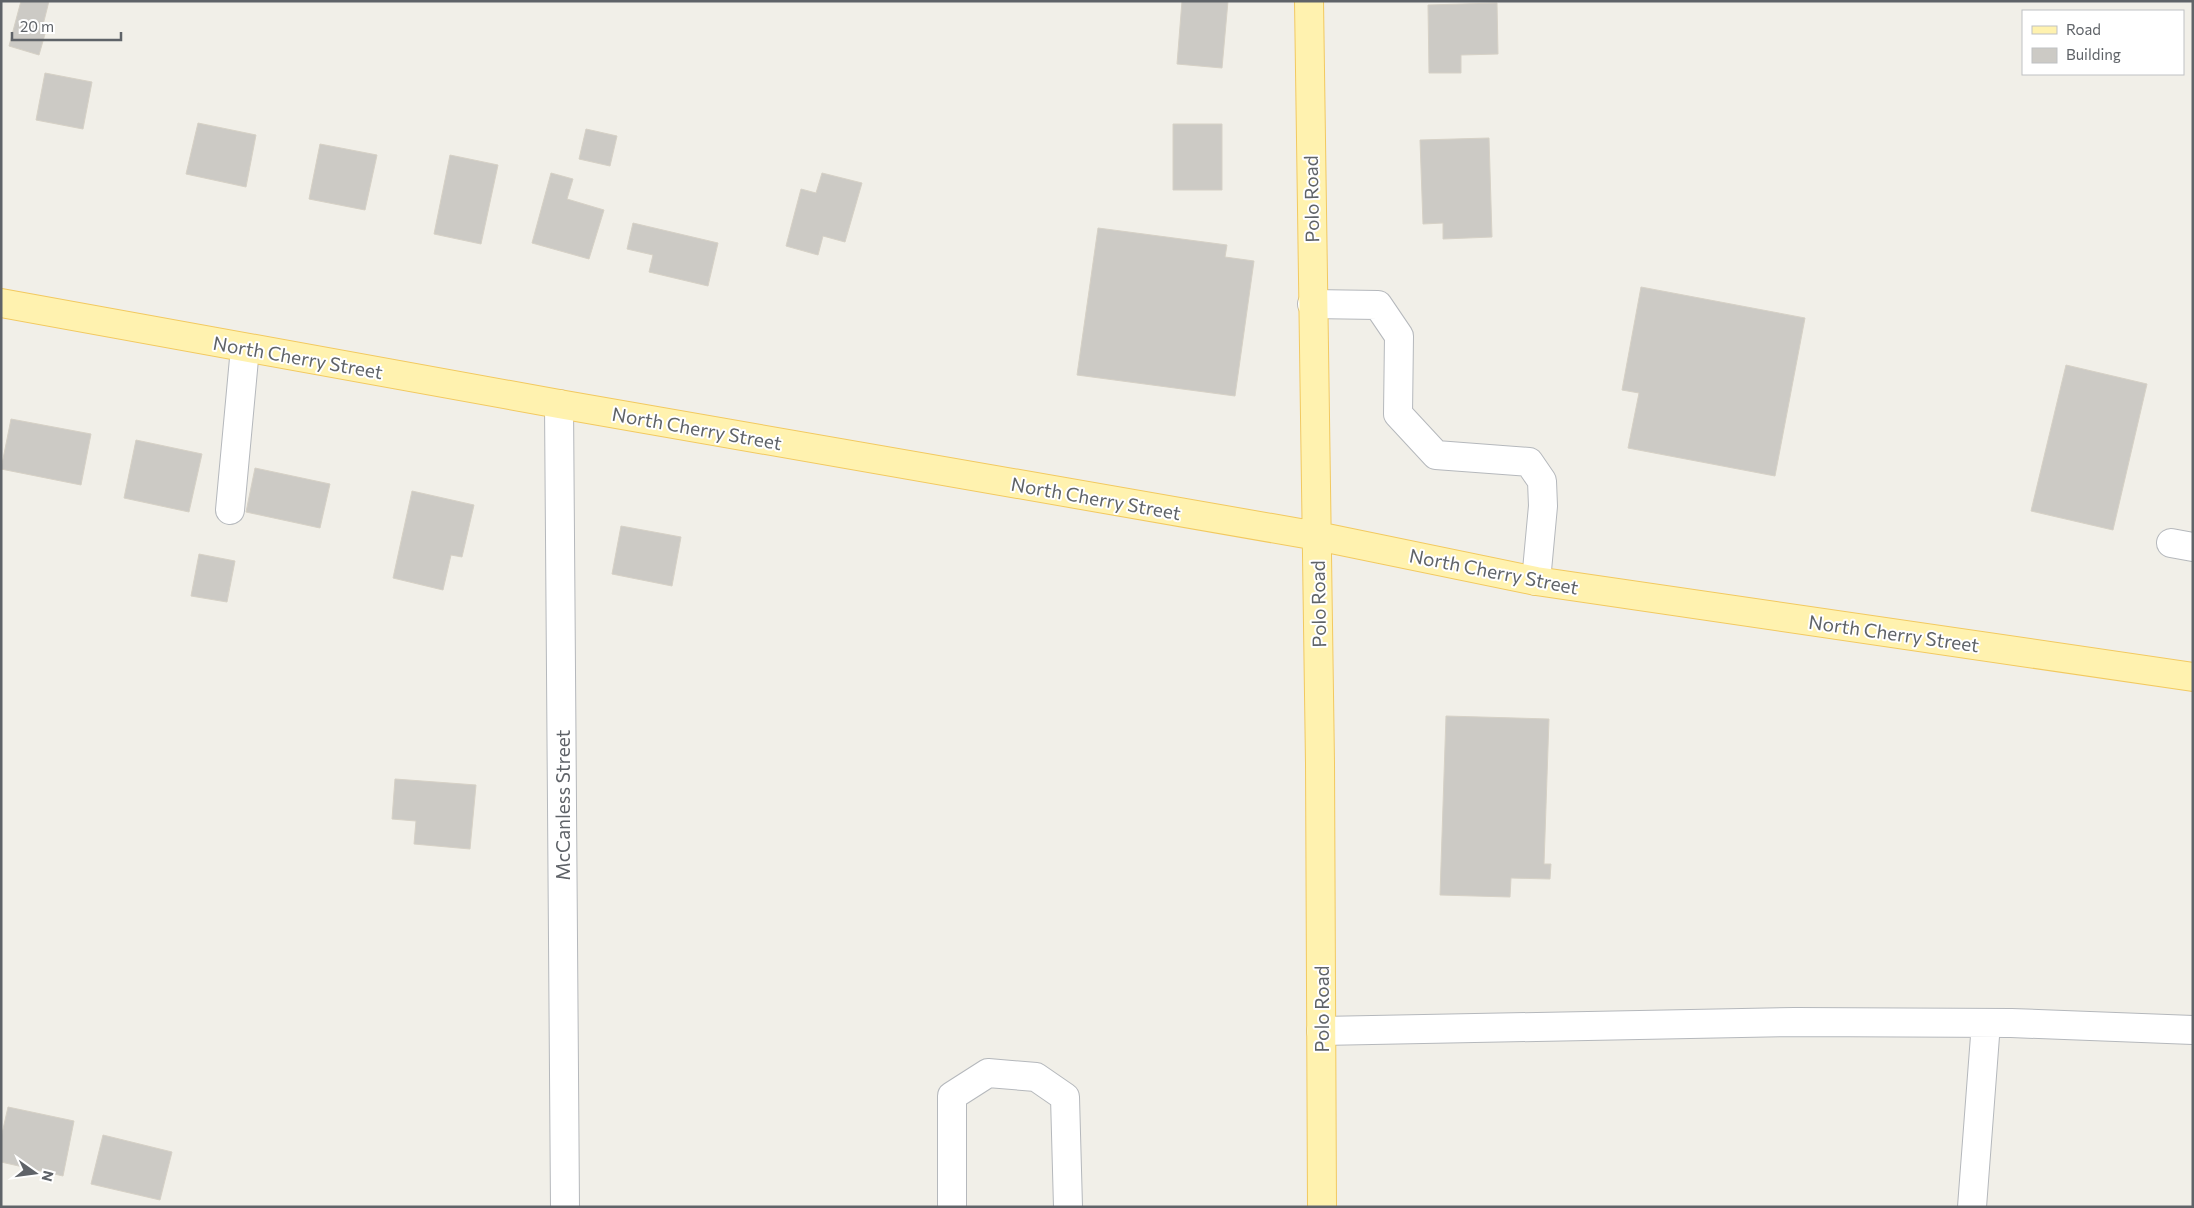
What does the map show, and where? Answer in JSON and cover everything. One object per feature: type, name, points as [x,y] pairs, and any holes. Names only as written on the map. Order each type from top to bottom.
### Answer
[{"type":"main road","name":"Polo Road","points":[[1309,1],[1312,304],[1317,536],[1322,1207]]},
{"type":"main road","name":"North Cherry Street","points":[[1,303],[560,404],[1317,536],[1536,581],[2193,677]]},
{"type":"street","points":[[1312,304],[1378,305],[1399,336],[1398,414],[1436,455],[1530,462],[1542,481],[1536,581]]},
{"type":"street","points":[[230,510],[245,348]]},
{"type":"street","name":"McCanless Street","points":[[560,404],[565,1207]]},
{"type":"street","points":[[1321,1031],[1795,1022],[1986,1023],[2193,1030]]},
{"type":"street","points":[[1972,1207],[1986,1023]]},
{"type":"street","points":[[952,1207],[952,1096],[988,1073],[1036,1077],[1065,1097],[1068,1207]]},
{"type":"building","points":[[21,1],[49,1],[41,33],[45,34],[39,55],[9,46]]},
{"type":"building","points":[[1182,1],[1228,1],[1222,68],[1177,64]]},
{"type":"building","points":[[1497,3],[1498,54],[1461,55],[1461,73],[1429,73],[1428,5]]},
{"type":"building","points":[[45,73],[92,82],[83,129],[36,120]]},
{"type":"building","points":[[198,123],[256,135],[246,187],[186,174]]},
{"type":"building","points":[[1173,124],[1222,124],[1222,190],[1173,190]]},
{"type":"building","points":[[586,129],[617,136],[610,166],[579,159]]},
{"type":"building","points":[[1489,138],[1492,237],[1443,239],[1443,223],[1423,224],[1420,140]]},
{"type":"building","points":[[320,144],[377,155],[365,210],[309,199]]},
{"type":"building","points":[[450,155],[498,165],[481,244],[434,234]]},
{"type":"building","points":[[551,173],[573,179],[567,199],[604,210],[589,259],[532,243]]},
{"type":"building","points":[[822,173],[862,183],[845,242],[823,236],[818,255],[786,246],[801,189],[816,193]]},
{"type":"building","points":[[633,223],[718,243],[708,286],[649,272],[653,255],[627,249]]},
{"type":"building","points":[[1098,228],[1227,245],[1225,257],[1254,261],[1235,396],[1077,375]]},
{"type":"building","points":[[1641,287],[1805,318],[1775,476],[1628,448],[1639,393],[1622,390]]},
{"type":"building","points":[[2066,365],[2147,384],[2113,530],[2031,511]]},
{"type":"building","points":[[11,419],[91,434],[81,485],[1,469]]},
{"type":"building","points":[[136,440],[202,454],[189,512],[124,498]]},
{"type":"building","points":[[255,468],[330,484],[320,528],[246,512]]},
{"type":"building","points":[[412,491],[474,505],[462,557],[451,555],[443,590],[393,578]]},
{"type":"building","points":[[621,526],[681,537],[672,586],[612,574]]},
{"type":"building","points":[[199,554],[235,561],[227,602],[191,596]]},
{"type":"building","points":[[1446,716],[1549,719],[1544,864],[1551,864],[1550,879],[1511,878],[1510,897],[1440,895]]},
{"type":"building","points":[[395,779],[476,785],[470,849],[414,844],[416,821],[392,819]]},
{"type":"building","points":[[8,1107],[74,1121],[63,1176],[1,1162],[1,1138]]},
{"type":"building","points":[[103,1135],[172,1152],[160,1200],[91,1184]]}]
